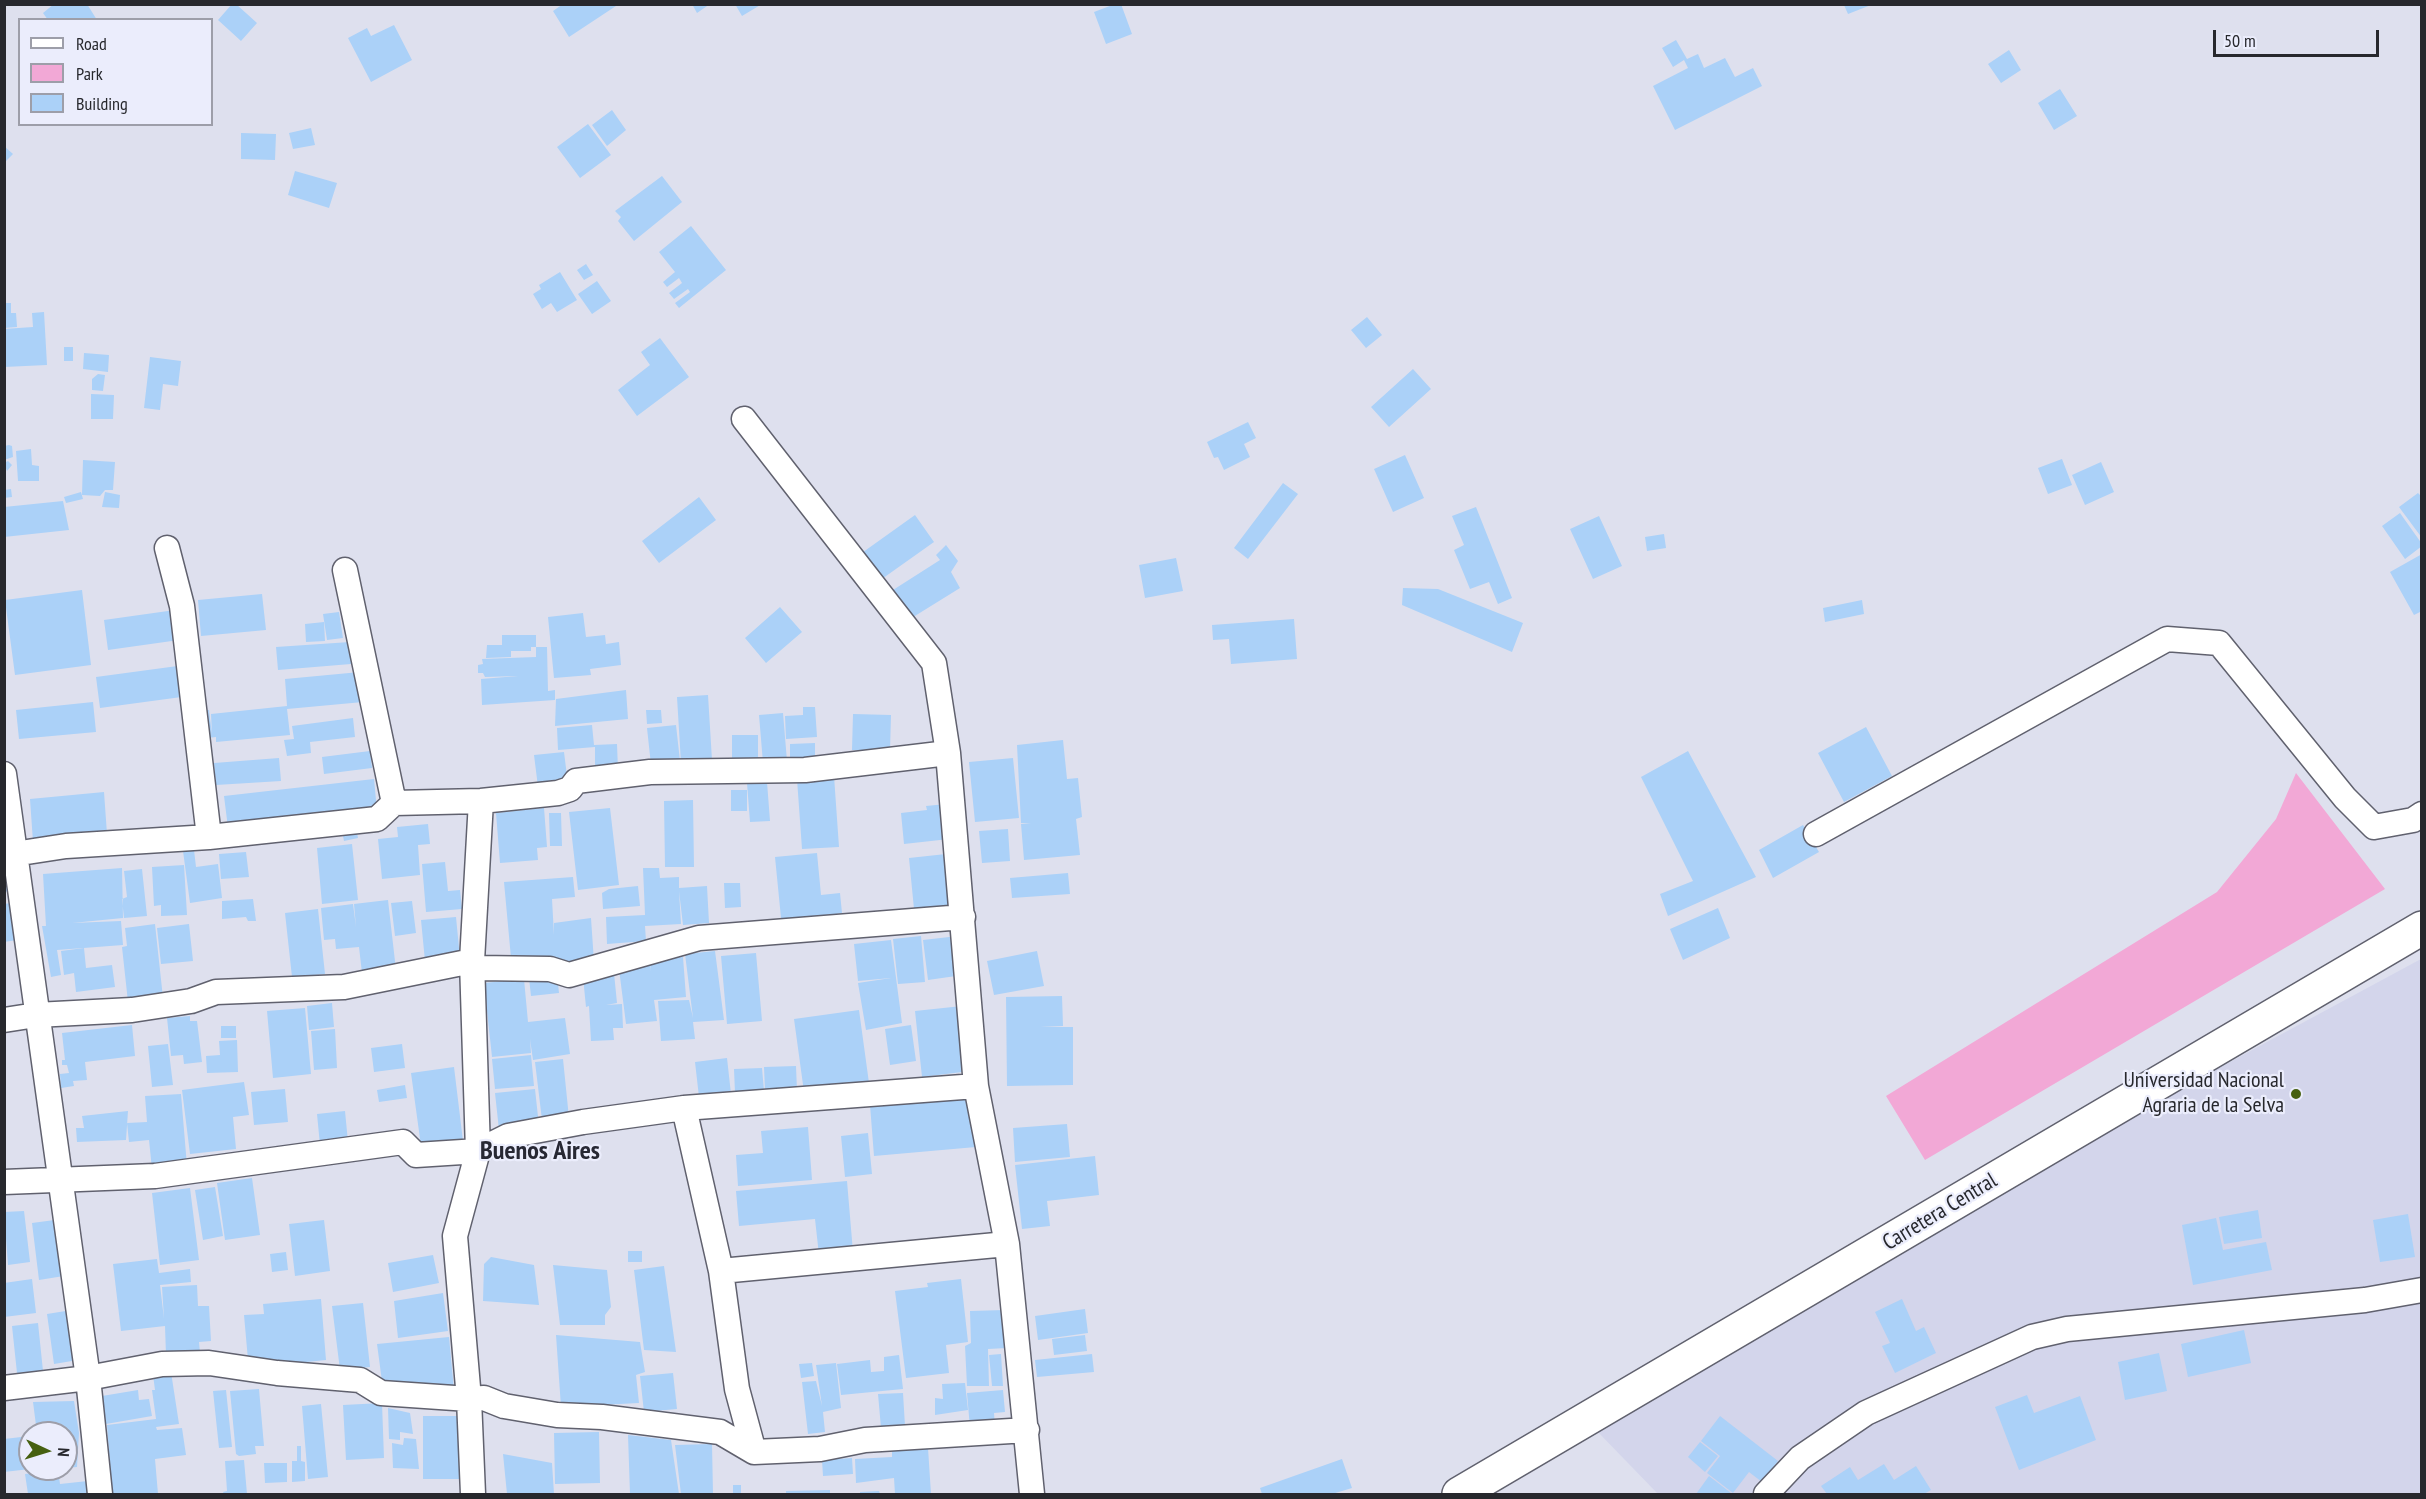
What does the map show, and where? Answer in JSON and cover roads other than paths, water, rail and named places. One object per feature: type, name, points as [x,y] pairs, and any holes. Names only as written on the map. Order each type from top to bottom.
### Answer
[{"type":"highway","name":"Carretera Central","points":[[1459,1494],[2421,928]]},
{"type":"street","points":[[744,418],[934,663],[948,753],[976,1086],[1007,1244],[1032,1494]]},
{"type":"street","points":[[166,548],[182,606],[187,639],[209,837]]},
{"type":"street","points":[[345,570],[394,803]]},
{"type":"street","points":[[1816,834],[2167,639],[2219,643],[2345,798],[2374,827],[2413,820],[2421,814]]},
{"type":"street","points":[[14,854],[66,846],[209,837],[377,819],[394,803],[481,801],[558,793],[570,789],[576,781],[650,772],[805,770],[948,753]]},
{"type":"street","points":[[4,774],[88,1378],[100,1494]]},
{"type":"street","points":[[473,1494],[469,1400],[455,1236],[478,1151],[472,961],[481,801]]},
{"type":"street","points":[[472,961],[478,968],[550,969],[569,975],[699,938],[963,917]]},
{"type":"street","points":[[4,1020],[36,1015],[132,1010],[191,1001],[216,992],[344,987],[472,961]]},
{"type":"street","points":[[4,1182],[155,1176],[403,1142],[416,1155],[478,1151],[508,1136],[583,1122],[684,1108],[976,1086]]},
{"type":"street","points":[[684,1108],[722,1271],[737,1389],[754,1452]]},
{"type":"street","points":[[722,1271],[1007,1244]]},
{"type":"street","points":[[1766,1494],[1800,1458],[1866,1413],[2032,1337],[2067,1329],[2365,1300],[2421,1290]]},
{"type":"street","points":[[4,1388],[88,1378],[162,1364],[209,1363],[277,1373],[360,1380],[381,1393],[469,1400],[484,1398],[504,1406],[558,1415],[602,1417],[720,1432],[754,1452],[820,1449],[865,1440],[1027,1430]]},
{"type":"place","name":"Universidad Nacional Agraria de la Selva","points":[[2296,1094]]},
{"type":"district","name":"Buenos Aires","points":[[540,1152]]}]
